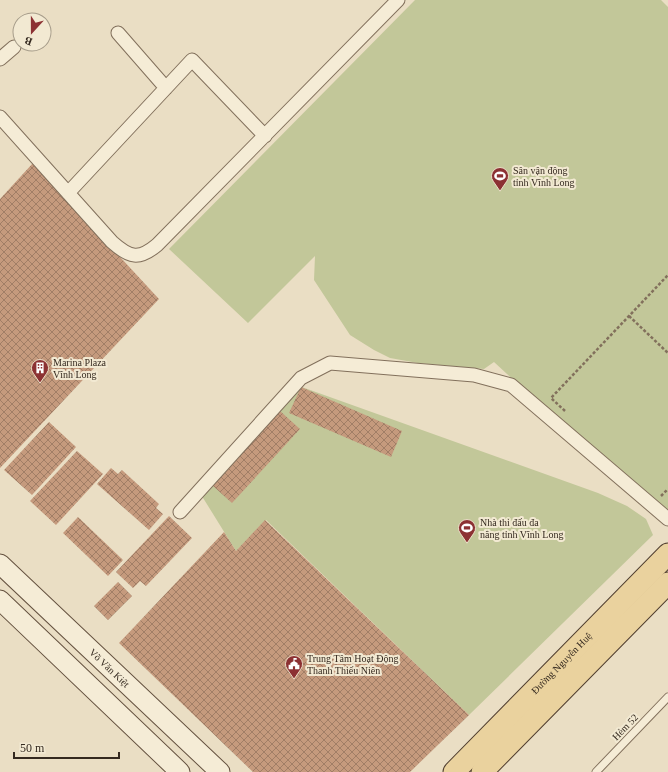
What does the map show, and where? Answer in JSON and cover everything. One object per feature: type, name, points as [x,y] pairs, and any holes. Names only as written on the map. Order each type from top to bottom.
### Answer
[{"type":"main road","name":"Đường Nguyễn Huệ","points":[[454,772],[668,554]]},
{"type":"main road","name":"Võ Văn Kiệt","points":[[0,564],[220,772]]},
{"type":"main road","name":"Đường Nguyễn Huệ","points":[[482,772],[668,583]]},
{"type":"main road","points":[[0,600],[180,772]]},
{"type":"street","points":[[0,117],[122,251],[133,256],[145,255],[157,245],[398,0]]},
{"type":"street","points":[[118,33],[166,88]]},
{"type":"street","points":[[0,59],[12,49]]},
{"type":"street","points":[[68,193],[192,60],[265,136]]},
{"type":"street","points":[[180,512],[301,378],[330,363],[474,375],[511,385],[668,519]]},
{"type":"lane","name":"Hẻm 52","points":[[596,772],[668,697]]},
{"type":"path","points":[[550,398],[668,275]]},
{"type":"path","points":[[629,316],[668,353]]},
{"type":"green space","points":[[415,0],[661,0],[668,7],[668,517],[665,520],[494,362],[484,369],[418,363],[390,358],[350,335],[314,280],[315,256],[248,323],[169,249]]},
{"type":"green space","name":"Nhà thi đấu đa năng tỉnh Vĩnh Long","points":[[299,386],[598,493],[627,506],[646,519],[653,535],[469,715],[266,520],[236,551],[200,493]]},
{"type":"building","name":"Marina Plaza Vĩnh Long","points":[[33,163],[159,299],[0,468],[0,199]]},
{"type":"building","points":[[301,387],[402,431],[391,457],[289,413]]},
{"type":"building","points":[[280,411],[300,429],[232,503],[212,485]]},
{"type":"building","points":[[49,422],[76,447],[32,495],[4,470]]},
{"type":"building","points":[[77,451],[103,474],[56,525],[30,501]]},
{"type":"building","points":[[111,468],[118,474],[122,470],[159,504],[156,508],[163,514],[149,530],[97,484]]},
{"type":"building","points":[[169,516],[192,538],[146,586],[140,581],[133,588],[116,572]]},
{"type":"building","points":[[78,517],[123,560],[108,576],[63,533]]},
{"type":"building","name":"Trung Tâm Hoạt Động Thanh Thiếu Niên","points":[[265,520],[469,715],[410,772],[253,772],[119,643],[224,532],[236,551]]},
{"type":"building","points":[[118,582],[132,596],[108,620],[94,606]]},
{"type":"place","name":"Sân vận động tỉnh Vĩnh Long","points":[[500,191]]},
{"type":"place","name":"Marina Plaza Vĩnh Long","points":[[40,383]]},
{"type":"place","name":"Nhà thi đấu đa năng tỉnh Vĩnh Long","points":[[467,543]]},
{"type":"place","name":"Trung Tâm Hoạt Động Thanh Thiếu Niên","points":[[294,679]]}]
